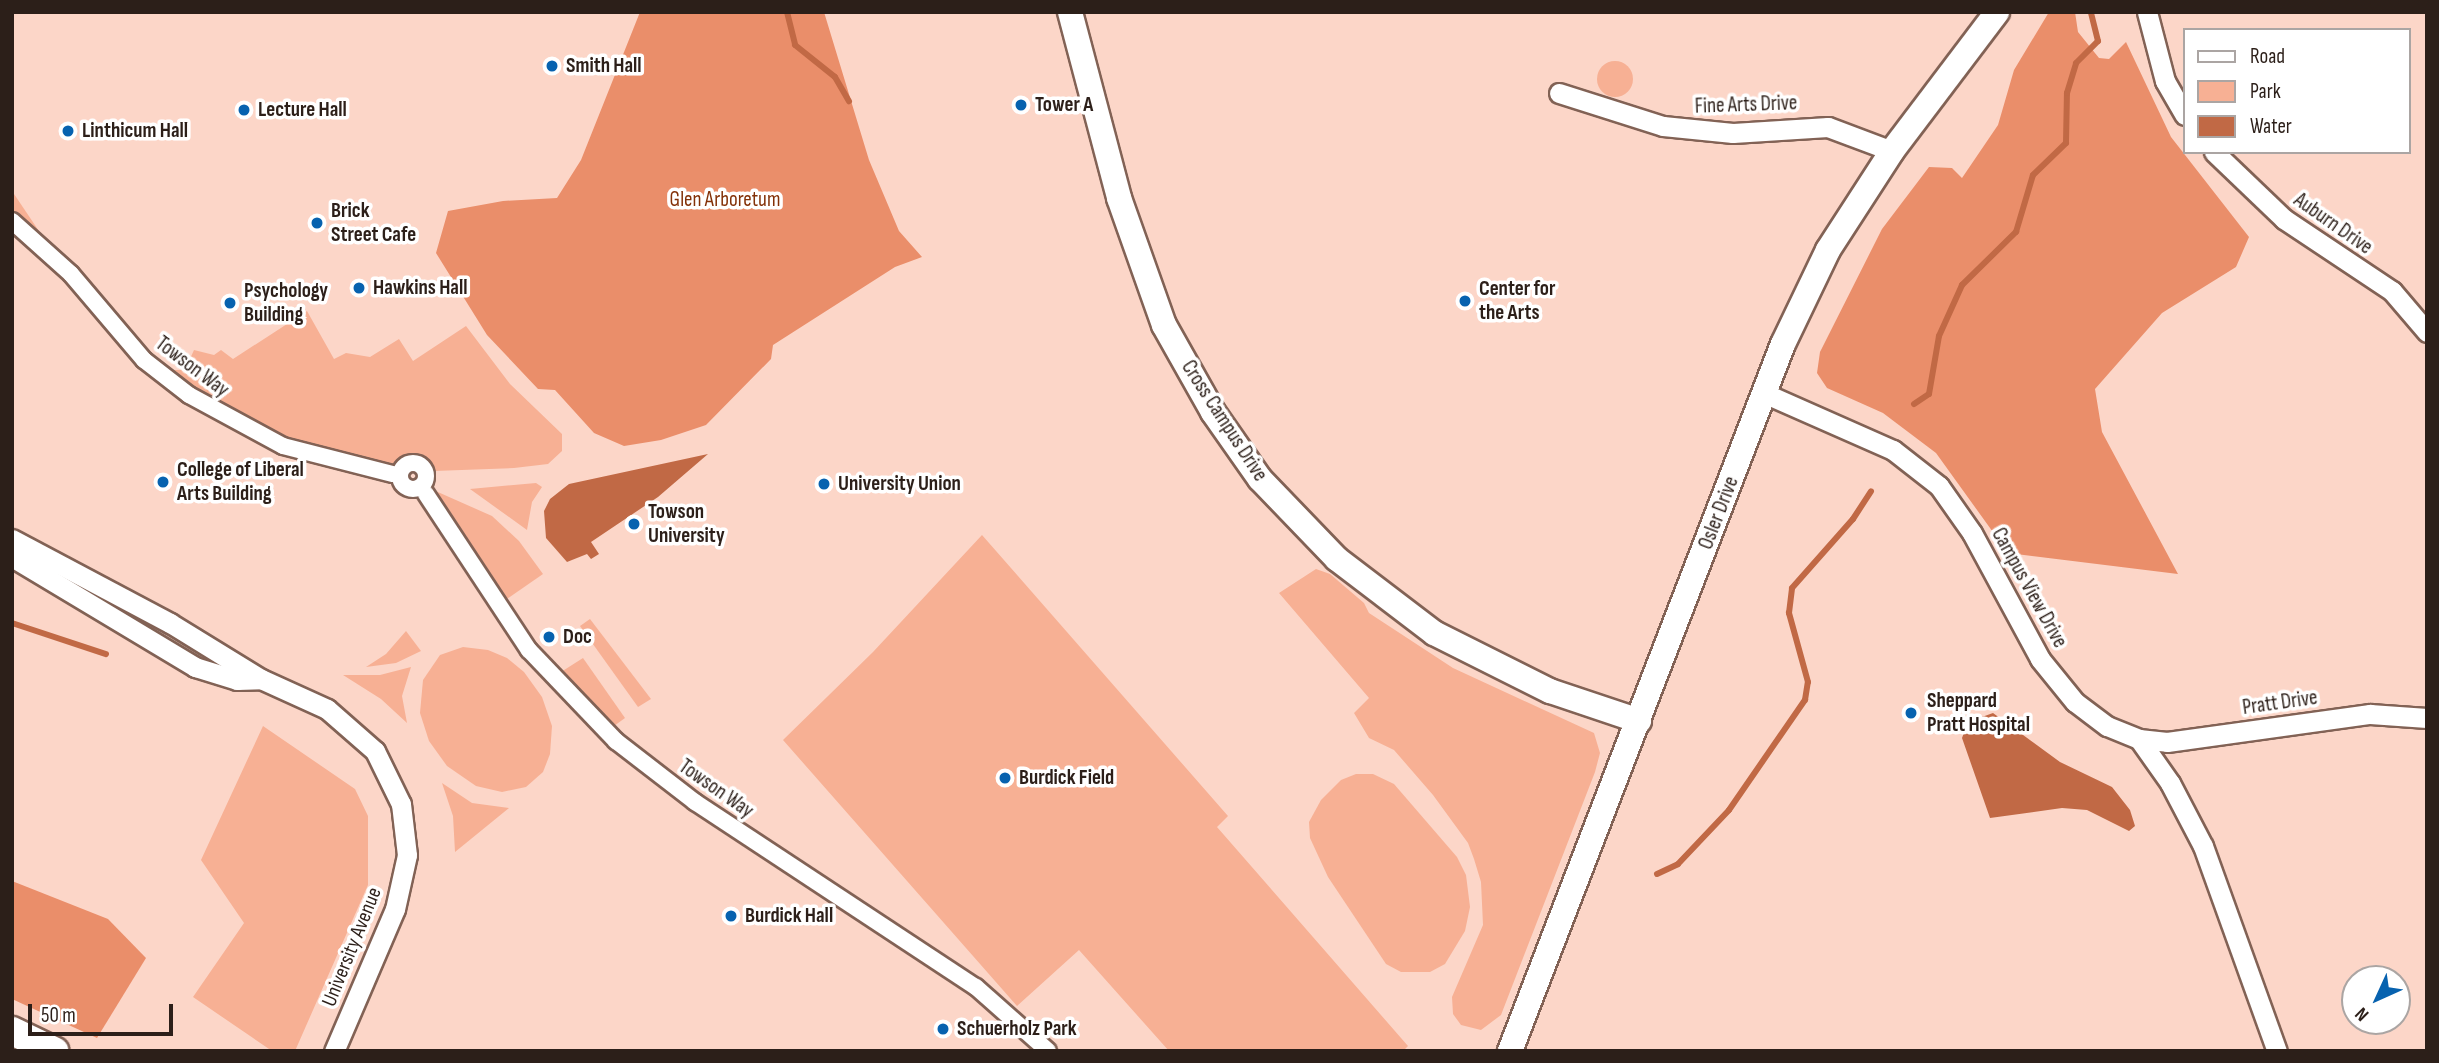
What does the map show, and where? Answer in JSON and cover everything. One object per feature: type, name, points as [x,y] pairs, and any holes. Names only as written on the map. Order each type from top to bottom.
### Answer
[{"type":"main road","points":[[14,1032],[54,1051]]},
{"type":"street","name":"Cross Campus Drive","points":[[1070,12],[1119,198],[1164,325],[1213,412],[1260,479],[1338,559],[1434,633],[1550,691],[1639,721]]},
{"type":"street","name":"Osler Drive","points":[[1510,1051],[1766,394],[1783,344],[1828,250],[1892,151],[1997,12]]},
{"type":"street","points":[[2147,12],[2165,81],[2184,114]]},
{"type":"street","name":"Fine Arts Drive","points":[[1559,93],[1675,128],[1733,133],[1828,127],[1892,151]]},
{"type":"street","name":"Auburn Drive","points":[[2216,154],[2284,219],[2392,291],[2427,332]]},
{"type":"street","name":"Towson Way","points":[[12,221],[71,274],[144,360],[196,400],[299,452],[398,470]]},
{"type":"street","name":"Campus View Drive","points":[[1766,394],[1893,450],[1939,486],[1961,513],[2013,615],[2060,685],[2091,716],[2139,739],[2170,783],[2203,846],[2277,1051]]},
{"type":"street","name":"Towson Way","points":[[426,494],[530,650],[573,700],[663,777],[976,987],[1048,1051]]},
{"type":"street","name":"University Avenue","points":[[12,539],[170,623],[261,679],[327,709],[354,729],[391,777],[406,826],[407,855],[395,909],[334,1051]]},
{"type":"street","name":"University Avenue","points":[[12,557],[195,667],[237,680],[261,679]]},
{"type":"street","name":"Pratt Drive","points":[[2139,739],[2167,742],[2370,714],[2427,718]]},
{"type":"green space","name":"Glen Arboretum","points":[[640,12],[824,12],[869,160],[899,231],[922,257],[895,267],[773,345],[771,359],[706,425],[661,440],[624,446],[594,433],[555,390],[538,389],[487,335],[436,253],[448,211],[503,201],[557,198],[581,160]]},
{"type":"green space","points":[[2049,12],[2075,12],[2078,32],[2099,58],[2109,59],[2126,42],[2171,137],[2249,237],[2236,267],[2162,313],[2095,389],[2102,432],[2178,574],[2008,553],[1936,453],[1883,413],[1827,388],[1817,373],[1820,352],[1882,229],[1929,167],[1952,168],[1962,178],[1998,125],[2014,70]]},
{"type":"green space","points":[[1615,61],[1627,67],[1633,79],[1627,91],[1615,97],[1603,91],[1597,79],[1603,67]]},
{"type":"green space","points":[[12,191],[49,246],[12,212]]},
{"type":"green space","points":[[307,311],[334,359],[346,353],[370,357],[399,339],[413,361],[466,326],[510,384],[562,434],[562,451],[548,464],[514,468],[434,471],[425,458],[412,455],[394,467],[279,436],[213,403],[167,370],[185,370],[194,350],[214,355],[221,350],[233,359]]},
{"type":"green space","points":[[536,483],[542,487],[532,502],[527,530],[470,489]]},
{"type":"green space","points":[[431,489],[492,516],[519,541],[543,574],[504,601]]},
{"type":"green space","name":"Burdick Field","points":[[982,535],[1228,816],[1217,827],[1408,1046],[1403,1051],[1169,1051],[1079,950],[1017,1006],[783,740],[873,652]]},
{"type":"green space","points":[[1316,569],[1330,574],[1364,603],[1369,613],[1453,668],[1594,733],[1600,753],[1595,772],[1501,1015],[1481,1030],[1461,1025],[1453,1014],[1452,997],[1483,925],[1481,882],[1474,859],[1468,843],[1433,795],[1394,750],[1369,738],[1354,713],[1369,698],[1279,593]]},
{"type":"green space","points":[[590,619],[651,699],[638,707],[580,626]]},
{"type":"green space","points":[[406,631],[421,651],[396,663],[366,667],[386,654]]},
{"type":"green space","points":[[463,647],[488,650],[507,658],[524,672],[542,697],[552,726],[550,754],[543,772],[526,787],[502,792],[476,786],[447,766],[429,741],[420,713],[423,680],[440,655]]},
{"type":"green space","points":[[583,658],[625,718],[614,726],[561,672]]},
{"type":"green space","points":[[411,667],[402,696],[407,723],[381,699],[343,675],[380,675]]},
{"type":"green space","points":[[263,726],[355,789],[368,816],[368,885],[295,1051],[272,1051],[193,997],[244,923],[201,860]]},
{"type":"green space","points":[[1356,774],[1373,774],[1394,784],[1457,857],[1466,875],[1470,907],[1465,931],[1445,964],[1430,972],[1401,972],[1386,964],[1328,877],[1310,838],[1309,822],[1321,800],[1341,780]]},
{"type":"green space","points":[[442,783],[472,803],[509,808],[455,852],[453,816]]},
{"type":"green space","points":[[12,881],[108,919],[146,958],[97,1038],[12,999]]},
{"type":"water","points":[[708,454],[658,497],[591,542],[599,554],[591,559],[587,554],[567,562],[546,538],[544,511],[550,499],[569,484]]},
{"type":"water","points":[[1993,713],[2060,762],[2112,787],[2130,810],[2135,826],[2129,831],[2087,810],[2062,808],[1990,818],[1962,738],[1968,722]]},
{"type":"waterway","points":[[787,12],[795,45],[835,77],[849,101]]},
{"type":"waterway","points":[[1914,404],[1929,394],[1939,336],[1962,285],[2016,232],[2033,175],[2066,143],[2067,93],[2076,63],[2098,41],[2091,12]]},
{"type":"waterway","points":[[1657,874],[1678,864],[1729,810],[1805,700],[1808,682],[1789,613],[1792,588],[1853,519],[1871,491]]},
{"type":"waterway","points":[[12,623],[106,654]]},
{"type":"place","name":"Smith Hall","points":[[552,66]]},
{"type":"place","name":"Tower A","points":[[1021,105]]},
{"type":"place","name":"Lecture Hall","points":[[244,110]]},
{"type":"place","name":"Linthicum Hall","points":[[68,131]]},
{"type":"place","name":"Brick Street Cafe","points":[[317,223]]},
{"type":"place","name":"Hawkins Hall","points":[[359,288]]},
{"type":"place","name":"Center for the Arts","points":[[1465,301]]},
{"type":"place","name":"Psychology Building","points":[[230,303]]},
{"type":"place","name":"College of Liberal Arts Building","points":[[163,482]]},
{"type":"place","name":"University Union","points":[[824,484]]},
{"type":"place","name":"Towson University","points":[[634,524]]},
{"type":"place","name":"Doc","points":[[549,637]]},
{"type":"place","name":"Sheppard Pratt Hospital","points":[[1911,713]]},
{"type":"place","name":"Burdick Field","points":[[1005,778]]},
{"type":"place","name":"Burdick Hall","points":[[731,916]]},
{"type":"place","name":"Schuerholz Park","points":[[943,1029]]}]
